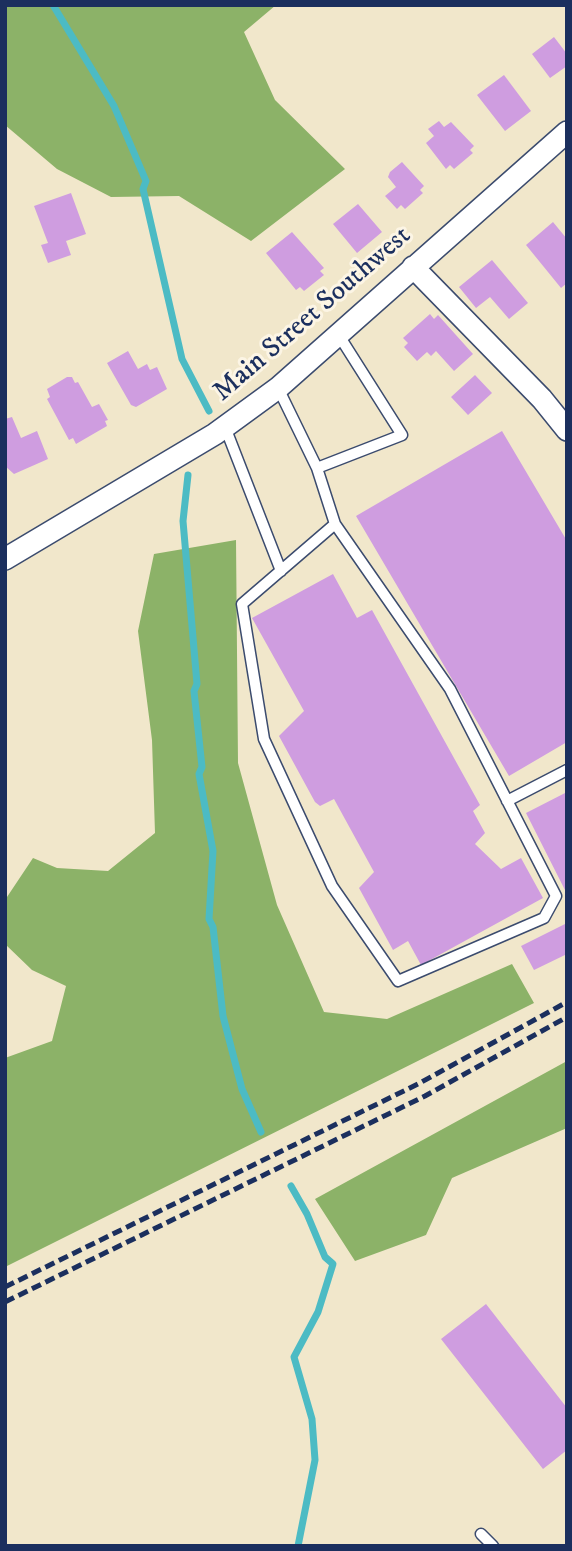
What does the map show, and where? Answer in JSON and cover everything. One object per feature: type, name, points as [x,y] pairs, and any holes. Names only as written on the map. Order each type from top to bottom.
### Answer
[{"type":"street","name":"Main Street Southwest","points":[[5,559],[225,427],[278,388],[413,267],[563,142]]},
{"type":"street","points":[[413,267],[542,399],[567,430]]},
{"type":"lane","points":[[317,468],[402,435],[338,334]]},
{"type":"lane","points":[[278,388],[317,468],[335,524],[450,689],[556,896],[544,918],[398,981],[332,886],[264,739],[242,604],[335,524]]},
{"type":"lane","points":[[225,427],[281,571]]},
{"type":"lane","points":[[507,801],[567,770]]},
{"type":"lane","points":[[481,1534],[493,1546]]},
{"type":"green space","points":[[5,5],[276,5],[244,32],[275,100],[345,169],[251,241],[179,196],[111,197],[57,169],[5,125]]},
{"type":"green space","points":[[236,540],[238,763],[277,905],[324,1012],[387,1019],[512,964],[534,1003],[5,1267],[5,1058],[52,1041],[66,986],[32,970],[5,944],[5,900],[33,858],[57,868],[108,871],[155,833],[152,740],[138,631],[154,554]]},
{"type":"green space","points":[[567,1061],[567,1128],[452,1178],[426,1235],[355,1261],[315,1199]]},
{"type":"building","points":[[554,37],[567,54],[567,66],[550,78],[532,54]]},
{"type":"building","points":[[504,75],[531,111],[505,131],[477,95]]},
{"type":"building","points":[[439,121],[444,127],[451,122],[474,146],[470,150],[473,153],[454,169],[450,165],[446,169],[426,143],[434,136],[428,129]]},
{"type":"building","points":[[402,162],[424,186],[420,190],[423,193],[405,209],[401,205],[397,209],[385,196],[396,187],[388,177],[390,172]]},
{"type":"building","points":[[71,193],[86,234],[66,241],[71,255],[48,263],[41,245],[48,243],[34,206]]},
{"type":"building","points":[[358,204],[382,232],[357,253],[333,224]]},
{"type":"building","points":[[553,222],[567,239],[567,283],[561,288],[526,245]]},
{"type":"building","points":[[292,232],[324,268],[320,271],[324,275],[304,291],[300,287],[296,290],[266,253]]},
{"type":"building","points":[[492,260],[528,303],[509,319],[490,297],[476,308],[459,287]]},
{"type":"building","points":[[430,314],[434,319],[438,315],[473,354],[454,371],[436,351],[431,356],[427,352],[417,361],[404,347],[408,343],[403,338]]},
{"type":"building","points":[[128,351],[138,369],[147,364],[150,370],[157,367],[167,389],[136,407],[131,405],[107,363]]},
{"type":"building","points":[[475,375],[492,393],[468,415],[451,397]]},
{"type":"building","points":[[67,377],[72,377],[75,383],[78,382],[92,407],[99,404],[108,420],[105,421],[107,426],[76,444],[73,438],[69,440],[47,399],[50,397],[47,389]]},
{"type":"building","points":[[12,417],[21,438],[37,431],[48,459],[14,474],[5,466],[5,419]]},
{"type":"building","points":[[502,431],[567,541],[567,742],[509,776],[356,516]]},
{"type":"building","points":[[333,574],[357,618],[372,610],[480,805],[473,811],[485,833],[475,844],[501,869],[521,858],[543,898],[421,965],[408,941],[393,950],[359,888],[374,872],[334,799],[320,806],[315,802],[279,736],[304,711],[252,618]]},
{"type":"building","points":[[567,792],[567,894],[526,813]]},
{"type":"building","points":[[567,923],[567,954],[534,970],[521,946]]},
{"type":"building","points":[[486,1304],[567,1408],[567,1450],[543,1469],[441,1339]]},
{"type":"waterway","points":[[53,5],[114,106],[146,181],[143,189],[182,359],[209,411]]},
{"type":"waterway","points":[[188,475],[183,521],[197,684],[194,691],[202,767],[199,774],[213,851],[209,919],[213,927],[223,1016],[242,1089],[261,1132]]},
{"type":"waterway","points":[[291,1186],[307,1214],[325,1257],[333,1264],[318,1312],[294,1357],[312,1419],[315,1460],[298,1546]]},
{"type":"railway","points":[[5,1287],[418,1084],[567,1002]]},
{"type":"railway","points":[[5,1302],[425,1096],[567,1017]]}]
